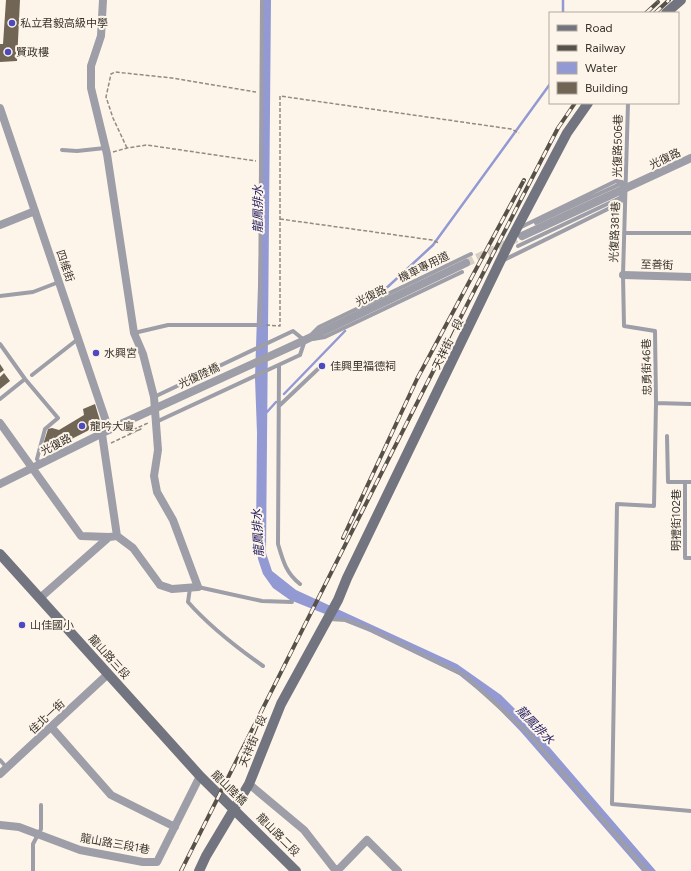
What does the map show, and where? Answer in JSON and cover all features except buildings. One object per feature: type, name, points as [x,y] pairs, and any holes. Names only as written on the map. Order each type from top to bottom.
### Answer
[{"type":"street","points":[[0,423],[36,467],[81,536],[113,537],[133,548],[160,585],[172,589],[194,587],[173,520],[157,492],[154,476],[158,450],[154,397],[143,354],[134,333],[106,151],[90,78],[91,66],[101,36],[103,0]]},
{"type":"street","points":[[667,12],[681,0]]},
{"type":"street","name":"天祥街一段","points":[[199,871],[206,856],[248,784],[281,704],[338,600],[350,571],[502,258],[520,231],[567,133],[587,104]]},
{"type":"street","name":"四維街","points":[[0,108],[3,123],[35,211],[78,339],[106,432],[104,446],[113,537]]},
{"type":"street","name":"光復路","points":[[520,231],[626,189],[691,158]]},
{"type":"street","points":[[0,225],[35,211]]},
{"type":"street","name":"光復路","points":[[286,347],[305,340],[466,263]]},
{"type":"street","name":"至善街","points":[[623,275],[691,277]]},
{"type":"street","name":"光復陸橋","points":[[121,424],[286,347]]},
{"type":"street","name":"光復路","points":[[0,484],[121,424]]},
{"type":"street","points":[[40,598],[113,537]]},
{"type":"street","name":"龍山路三段","points":[[0,554],[200,776]]},
{"type":"street","name":"佳北一街","points":[[0,774],[52,728],[108,674]]},
{"type":"street","points":[[52,728],[111,795],[175,827]]},
{"type":"street","name":"龍山陸橋","points":[[200,776],[242,817]]},
{"type":"street","name":"龍山路三段1巷","points":[[0,825],[19,827],[37,836],[80,850],[143,862],[157,862],[200,776]]},
{"type":"street","points":[[248,784],[304,830],[336,871],[367,840],[398,871]]},
{"type":"street","name":"龍山路二段","points":[[242,817],[296,871]]},
{"type":"lane","points":[[134,333],[168,325],[260,325],[262,0]]},
{"type":"lane","name":"光復路506巷","points":[[626,189],[628,104]]},
{"type":"lane","points":[[62,150],[106,151]]},
{"type":"lane","points":[[518,246],[620,198],[626,189]]},
{"type":"lane","points":[[502,258],[620,203],[623,201],[626,189]]},
{"type":"lane","name":"光復路381巷","points":[[623,275],[626,189]]},
{"type":"lane","points":[[624,233],[691,233]]},
{"type":"lane","name":"機車專用道","points":[[305,340],[319,327],[471,254]]},
{"type":"lane","name":"機車專用道","points":[[305,340],[325,337],[462,272]]},
{"type":"lane","name":"忠勇街46巷","points":[[623,275],[624,326],[655,331],[656,403],[691,404]]},
{"type":"lane","points":[[0,296],[33,292],[59,282]]},
{"type":"lane","points":[[154,397],[293,331],[305,340],[300,355],[211,397],[155,421]]},
{"type":"lane","points":[[32,375],[78,339]]},
{"type":"lane","points":[[0,344],[25,379],[58,418],[45,429],[36,467]]},
{"type":"lane","points":[[279,366],[278,544],[285,567],[292,577],[300,584]]},
{"type":"lane","points":[[279,406],[318,369]]},
{"type":"lane","points":[[0,399],[25,379]]},
{"type":"lane","points":[[656,403],[654,506],[617,504],[612,804],[691,811]]},
{"type":"lane","points":[[667,436],[668,482],[691,482]]},
{"type":"lane","name":"明禮街102巷","points":[[685,482],[685,558],[691,558]]},
{"type":"lane","points":[[263,666],[222,637],[188,602],[194,587],[262,601],[292,602]]},
{"type":"lane","points":[[327,619],[346,620],[365,627],[464,675],[529,734],[647,871]]},
{"type":"lane","points":[[0,760],[7,768]]},
{"type":"lane","points":[[33,871],[33,844],[41,829],[41,804]]},
{"type":"path","points":[[127,148],[113,118],[106,97],[111,74],[115,72],[172,78],[262,93]]},
{"type":"path","points":[[264,325],[280,326],[280,96],[514,130],[519,133]]},
{"type":"path","points":[[106,151],[147,145],[262,162]]},
{"type":"path","points":[[280,219],[432,240],[439,243]]},
{"type":"path","points":[[104,446],[155,421]]},
{"type":"water","name":"龍鳳排水","points":[[260,0],[271,0],[266,553],[272,571],[296,590],[457,664],[501,695],[526,720],[656,871],[642,871],[521,732],[490,700],[459,675],[370,632],[290,600],[273,588],[263,574],[258,559],[256,540],[257,433],[255,378],[262,162]]},
{"type":"waterway","points":[[563,0],[563,12]]},
{"type":"waterway","points":[[380,294],[433,245],[549,85]]},
{"type":"waterway","points":[[284,394],[345,331]]},
{"type":"waterway","points":[[267,412],[276,402]]},
{"type":"tunnel","points":[[466,263],[522,236]]},
{"type":"railway","points":[[656,12],[669,0]]},
{"type":"railway","points":[[647,12],[658,2]]},
{"type":"railway","points":[[181,871],[510,220],[558,128],[574,104]]},
{"type":"railway","points":[[343,538],[417,379],[524,180]]},
{"type":"place","name":"私立君毅高級中學","points":[[12,23]]},
{"type":"place","name":"賢政樓","points":[[8,52]]},
{"type":"place","name":"水興宮","points":[[96,353]]},
{"type":"place","name":"佳興里福德祠","points":[[322,366]]},
{"type":"place","name":"龍吟大廈","points":[[82,426]]},
{"type":"place","name":"山佳國小","points":[[22,625]]}]
